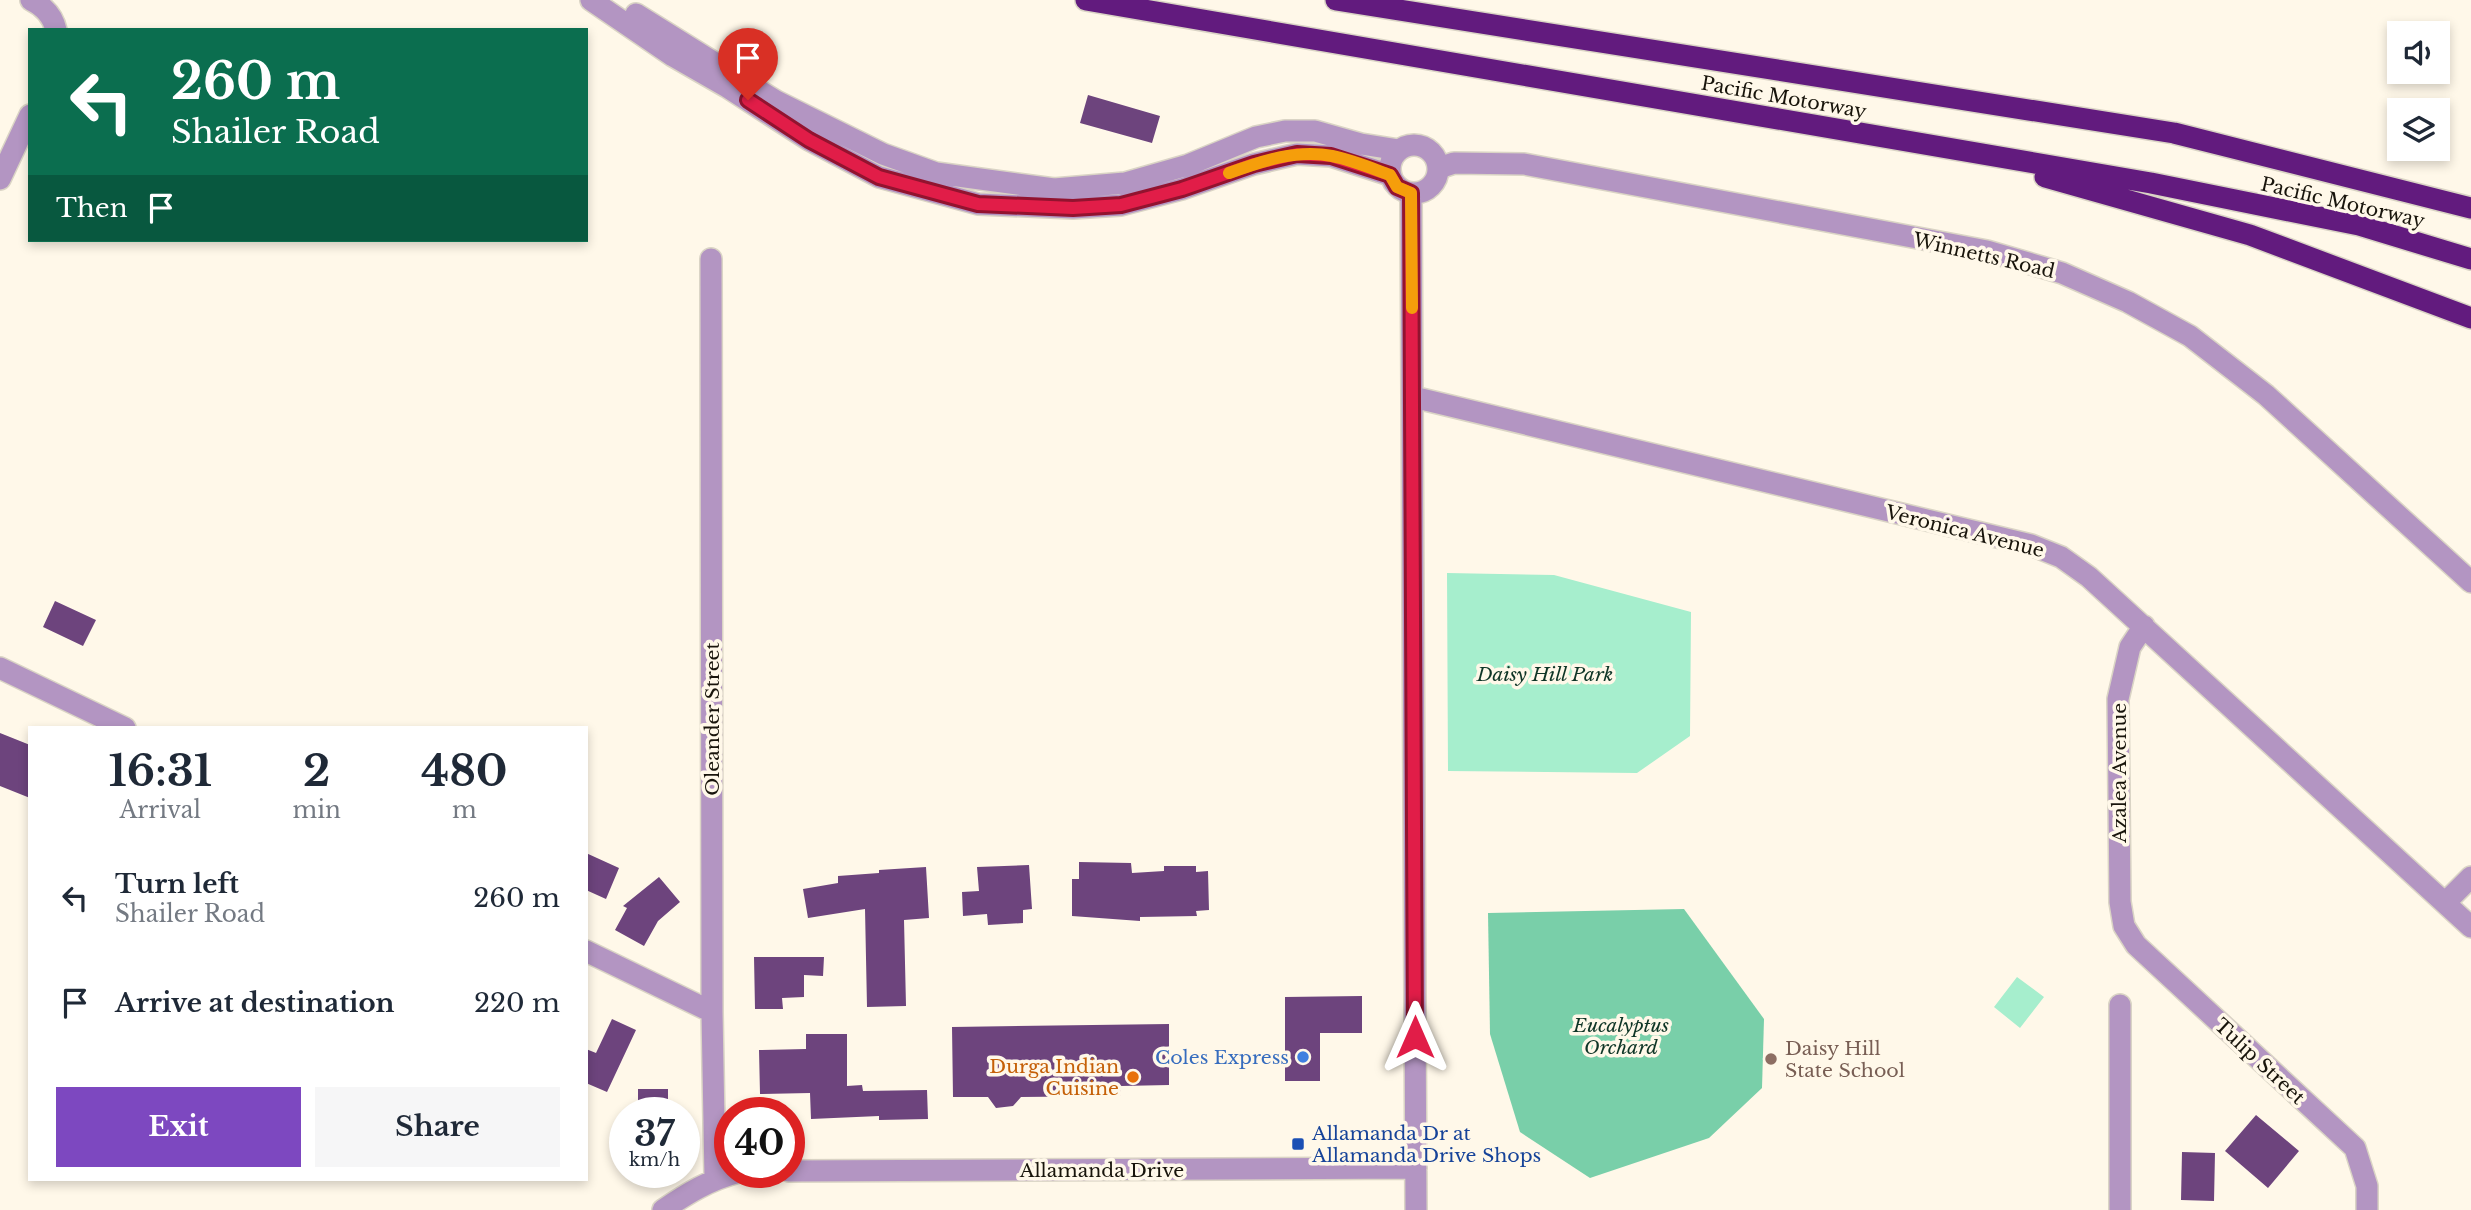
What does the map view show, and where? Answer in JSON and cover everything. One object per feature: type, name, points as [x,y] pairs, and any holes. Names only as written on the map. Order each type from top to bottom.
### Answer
[{"type":"highway","name":"Pacific Motorway","points":[[1086,0],[2151,183],[2359,225],[2471,259]]},
{"type":"highway","name":"Pacific Motorway","points":[[1336,0],[2174,133],[2471,208]]},
{"type":"highway","points":[[1939,147],[2250,235],[2471,318]]},
{"type":"street","points":[[31,0],[43,6],[56,28]]},
{"type":"street","points":[[591,0],[673,56],[809,140],[879,177],[978,204],[1073,208],[1121,205],[1182,189],[1254,164],[1297,154],[1331,156],[1390,175]]},
{"type":"street","points":[[602,0],[629,10],[737,75],[776,102],[883,154],[936,173],[1054,189],[1125,183],[1188,165],[1256,137],[1285,131],[1315,131],[1361,144],[1399,150],[1413,145],[1428,148],[1439,167],[1435,182],[1430,188],[1411,193],[1397,187],[1390,175],[1391,161],[1399,150]]},
{"type":"street","points":[[0,179],[28,119]]},
{"type":"street","name":"Winnetts Road","points":[[1439,167],[1454,163],[1524,164],[1987,251],[2062,273],[2128,302],[2190,336],[2266,395],[2471,582]]},
{"type":"street","points":[[1411,193],[1416,1210]]},
{"type":"street","name":"Oleander Street","points":[[711,259],[714,1123]]},
{"type":"street","name":"Veronica Avenue","points":[[1413,397],[2031,545],[2061,557],[2089,577],[2144,626],[2471,927]]},
{"type":"street","name":"Azalea Avenue","points":[[2124,926],[2120,902],[2118,699],[2130,647],[2144,626]]},
{"type":"street","points":[[0,668],[121,726]]},
{"type":"street","points":[[2445,903],[2471,877]]},
{"type":"street","name":"Tulip Street","points":[[2124,926],[2136,945],[2355,1148],[2367,1186],[2367,1210]]},
{"type":"street","points":[[588,952],[712,1012]]},
{"type":"street","points":[[2120,1005],[2120,1210]]},
{"type":"street","name":"Allamanda Drive","points":[[805,1171],[1416,1168]]},
{"type":"street","points":[[663,1210],[696,1187],[714,1178]]},
{"type":"green space","name":"Daisy Hill Park","points":[[1447,573],[1554,575],[1691,612],[1690,736],[1637,773],[1448,771]]},
{"type":"green space","name":"Eucalyptus Orchard","points":[[1684,909],[1764,1019],[1762,1088],[1709,1138],[1590,1178],[1520,1132],[1490,1034],[1488,913]]},
{"type":"green space","points":[[2017,977],[2044,997],[2020,1028],[1994,1007]]},
{"type":"building","points":[[1088,95],[1160,116],[1152,143],[1080,123]]},
{"type":"building","points":[[55,601],[96,620],[83,646],[43,627]]},
{"type":"building","points":[[0,733],[28,744],[28,797],[0,786]]},
{"type":"building","points":[[588,854],[619,868],[606,899],[588,891]]},
{"type":"building","points":[[1079,862],[1131,863],[1132,873],[1164,871],[1164,866],[1196,866],[1196,872],[1208,871],[1209,910],[1196,911],[1197,916],[1140,917],[1140,921],[1072,916],[1072,879],[1079,879]]},
{"type":"building","points":[[1029,865],[1032,909],[1023,910],[1023,923],[988,925],[987,914],[963,916],[962,892],[979,891],[977,867]]},
{"type":"building","points":[[926,867],[929,918],[904,920],[906,1006],[867,1007],[865,909],[808,918],[803,889],[838,883],[838,876]]},
{"type":"building","points":[[659,877],[680,902],[658,921],[644,946],[615,930],[627,908],[623,906]]},
{"type":"building","points":[[754,957],[824,957],[823,976],[804,975],[804,997],[782,998],[783,1009],[755,1009]]},
{"type":"building","name":"Coles Express","points":[[1362,996],[1362,1033],[1320,1033],[1320,1081],[1285,1081],[1285,997]]},
{"type":"building","points":[[612,1019],[636,1030],[607,1092],[588,1084],[588,1050],[596,1053]]},
{"type":"building","points":[[1169,1024],[1169,1085],[1121,1086],[1120,1096],[1021,1097],[1013,1106],[996,1108],[988,1097],[953,1097],[952,1027]]},
{"type":"building","points":[[806,1034],[847,1034],[847,1086],[862,1085],[863,1091],[927,1090],[928,1119],[879,1120],[879,1116],[811,1119],[810,1093],[760,1094],[759,1050],[806,1049]]},
{"type":"building","points":[[638,1089],[668,1089],[668,1097],[638,1097]]},
{"type":"building","points":[[2256,1115],[2299,1151],[2268,1188],[2225,1151]]},
{"type":"building","points":[[2182,1152],[2215,1153],[2214,1201],[2181,1200]]},
{"type":"slow traffic","points":[[1229,173],[1297,154],[1331,156],[1390,175],[1397,187],[1411,193],[1412,308]]},
{"type":"place","name":"Coles Express","points":[[1303,1057]]},
{"type":"place","name":"Daisy Hill State School","points":[[1771,1059]]},
{"type":"place","name":"Durga Indian Cuisine","points":[[1133,1077]]},
{"type":"place","name":"Allamanda Dr at Allamanda Drive Shops","points":[[1298,1144]]},
{"type":"route","points":[[748,100],[809,140],[879,177],[978,204],[1073,208],[1121,205],[1182,189],[1254,164],[1297,154],[1331,156],[1368,167],[1390,175],[1397,187],[1411,193],[1415,1037]]}]
